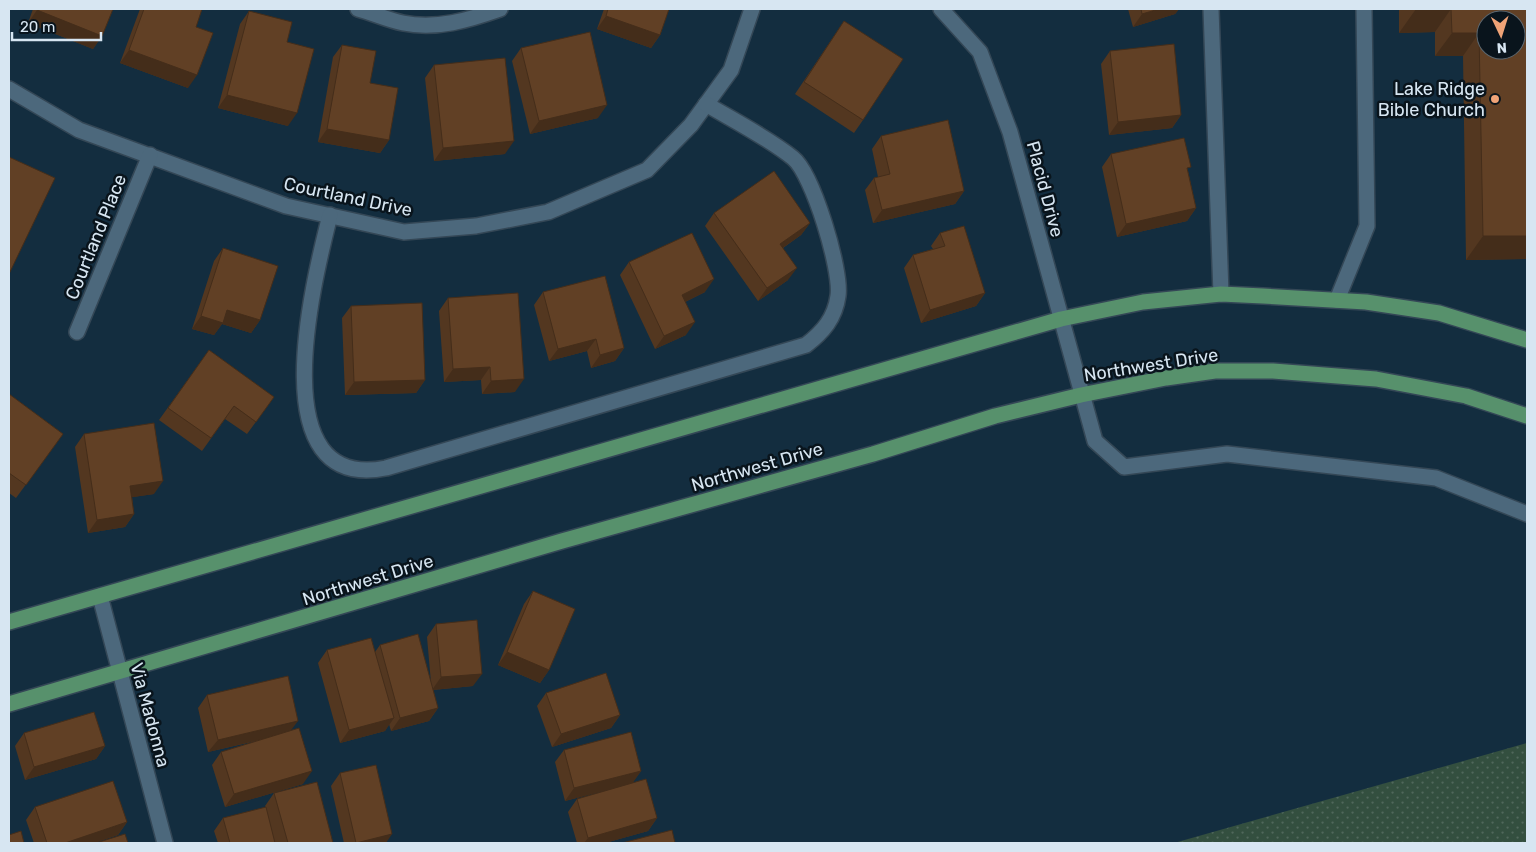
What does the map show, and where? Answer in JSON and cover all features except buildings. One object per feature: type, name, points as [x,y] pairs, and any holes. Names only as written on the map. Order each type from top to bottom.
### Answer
[{"type":"main road","points":[[9,622],[1061,319],[1143,302],[1221,294],[1338,300],[1440,313],[1527,340]]},
{"type":"main road","name":"Northwest Drive","points":[[9,704],[562,541],[873,454],[995,416],[1081,394],[1215,371],[1274,371],[1376,379],[1466,396],[1527,416]]},
{"type":"street","points":[[358,9],[404,23],[432,25],[462,21],[500,9]]},
{"type":"street","name":"Courtland Drive","points":[[9,89],[78,130],[278,203],[404,232],[476,226],[548,212],[647,170],[691,125],[731,70],[752,9]]},
{"type":"street","name":"Placid Drive","points":[[941,9],[980,52],[1010,132],[1094,441],[1124,467],[1227,454],[1436,478],[1527,514]]},
{"type":"street","points":[[1211,9],[1221,294]]},
{"type":"street","points":[[1338,300],[1367,226],[1364,9]]},
{"type":"street","points":[[330,216],[312,284],[305,340],[304,378],[309,423],[324,450],[341,465],[366,472],[386,468],[806,345],[820,334],[834,314],[839,295],[839,275],[812,186],[794,159],[706,104]]},
{"type":"street","name":"Courtland Place","points":[[77,332],[150,155]]},
{"type":"street","name":"Via Madonna","points":[[100,596],[165,843]]},
{"type":"green space","points":[[1527,743],[1527,843],[1174,843]]},
{"type":"place","name":"Lake Ridge Bible Church","points":[[1495,99]]}]
